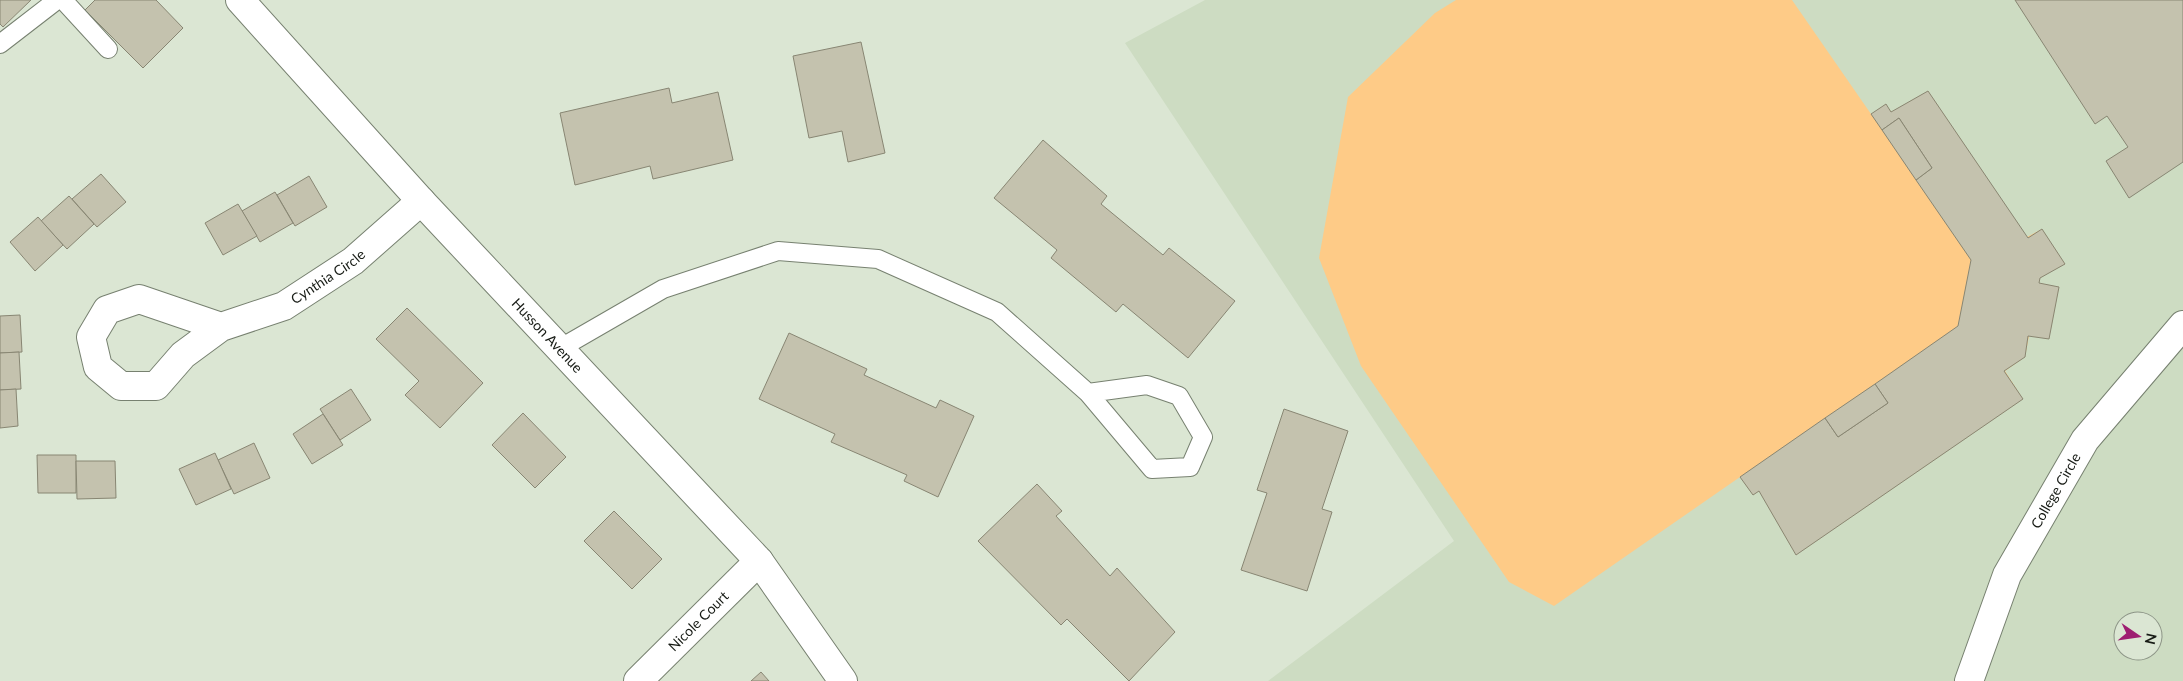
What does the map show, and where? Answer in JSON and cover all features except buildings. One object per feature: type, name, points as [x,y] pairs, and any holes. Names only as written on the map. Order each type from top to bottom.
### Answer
[{"type":"street","name":"Husson Avenue","points":[[240,0],[421,201],[759,561],[843,681]]},
{"type":"street","name":"Cynthia Circle","points":[[221,327],[284,306],[353,261],[421,201]]},
{"type":"street","name":"College Circle","points":[[1969,681],[2007,575],[2085,440],[2183,325]]},
{"type":"street","name":"Nicole Court","points":[[638,681],[759,561]]},
{"type":"lane","points":[[0,44],[57,0]]},
{"type":"lane","points":[[63,0],[108,49]]},
{"type":"lane","points":[[559,349],[663,289],[778,251],[878,259],[998,312],[1088,393],[1152,469],[1190,467],[1203,437],[1179,396],[1147,385],[1088,393]]},
{"type":"shaded area","points":[[1205,0],[2183,0],[2183,681],[1268,681],[1454,541],[1125,43]]},
{"type":"shaded area","points":[[1456,0],[1792,0],[1871,114],[1886,104],[1891,112],[1928,91],[2027,237],[2042,229],[2065,264],[2040,278],[2039,283],[2059,287],[2049,339],[2029,336],[2025,357],[2005,371],[2023,399],[1796,555],[1759,491],[1753,495],[1740,477],[1554,606],[1509,582],[1361,366],[1319,258],[1348,97],[1435,13]]}]
